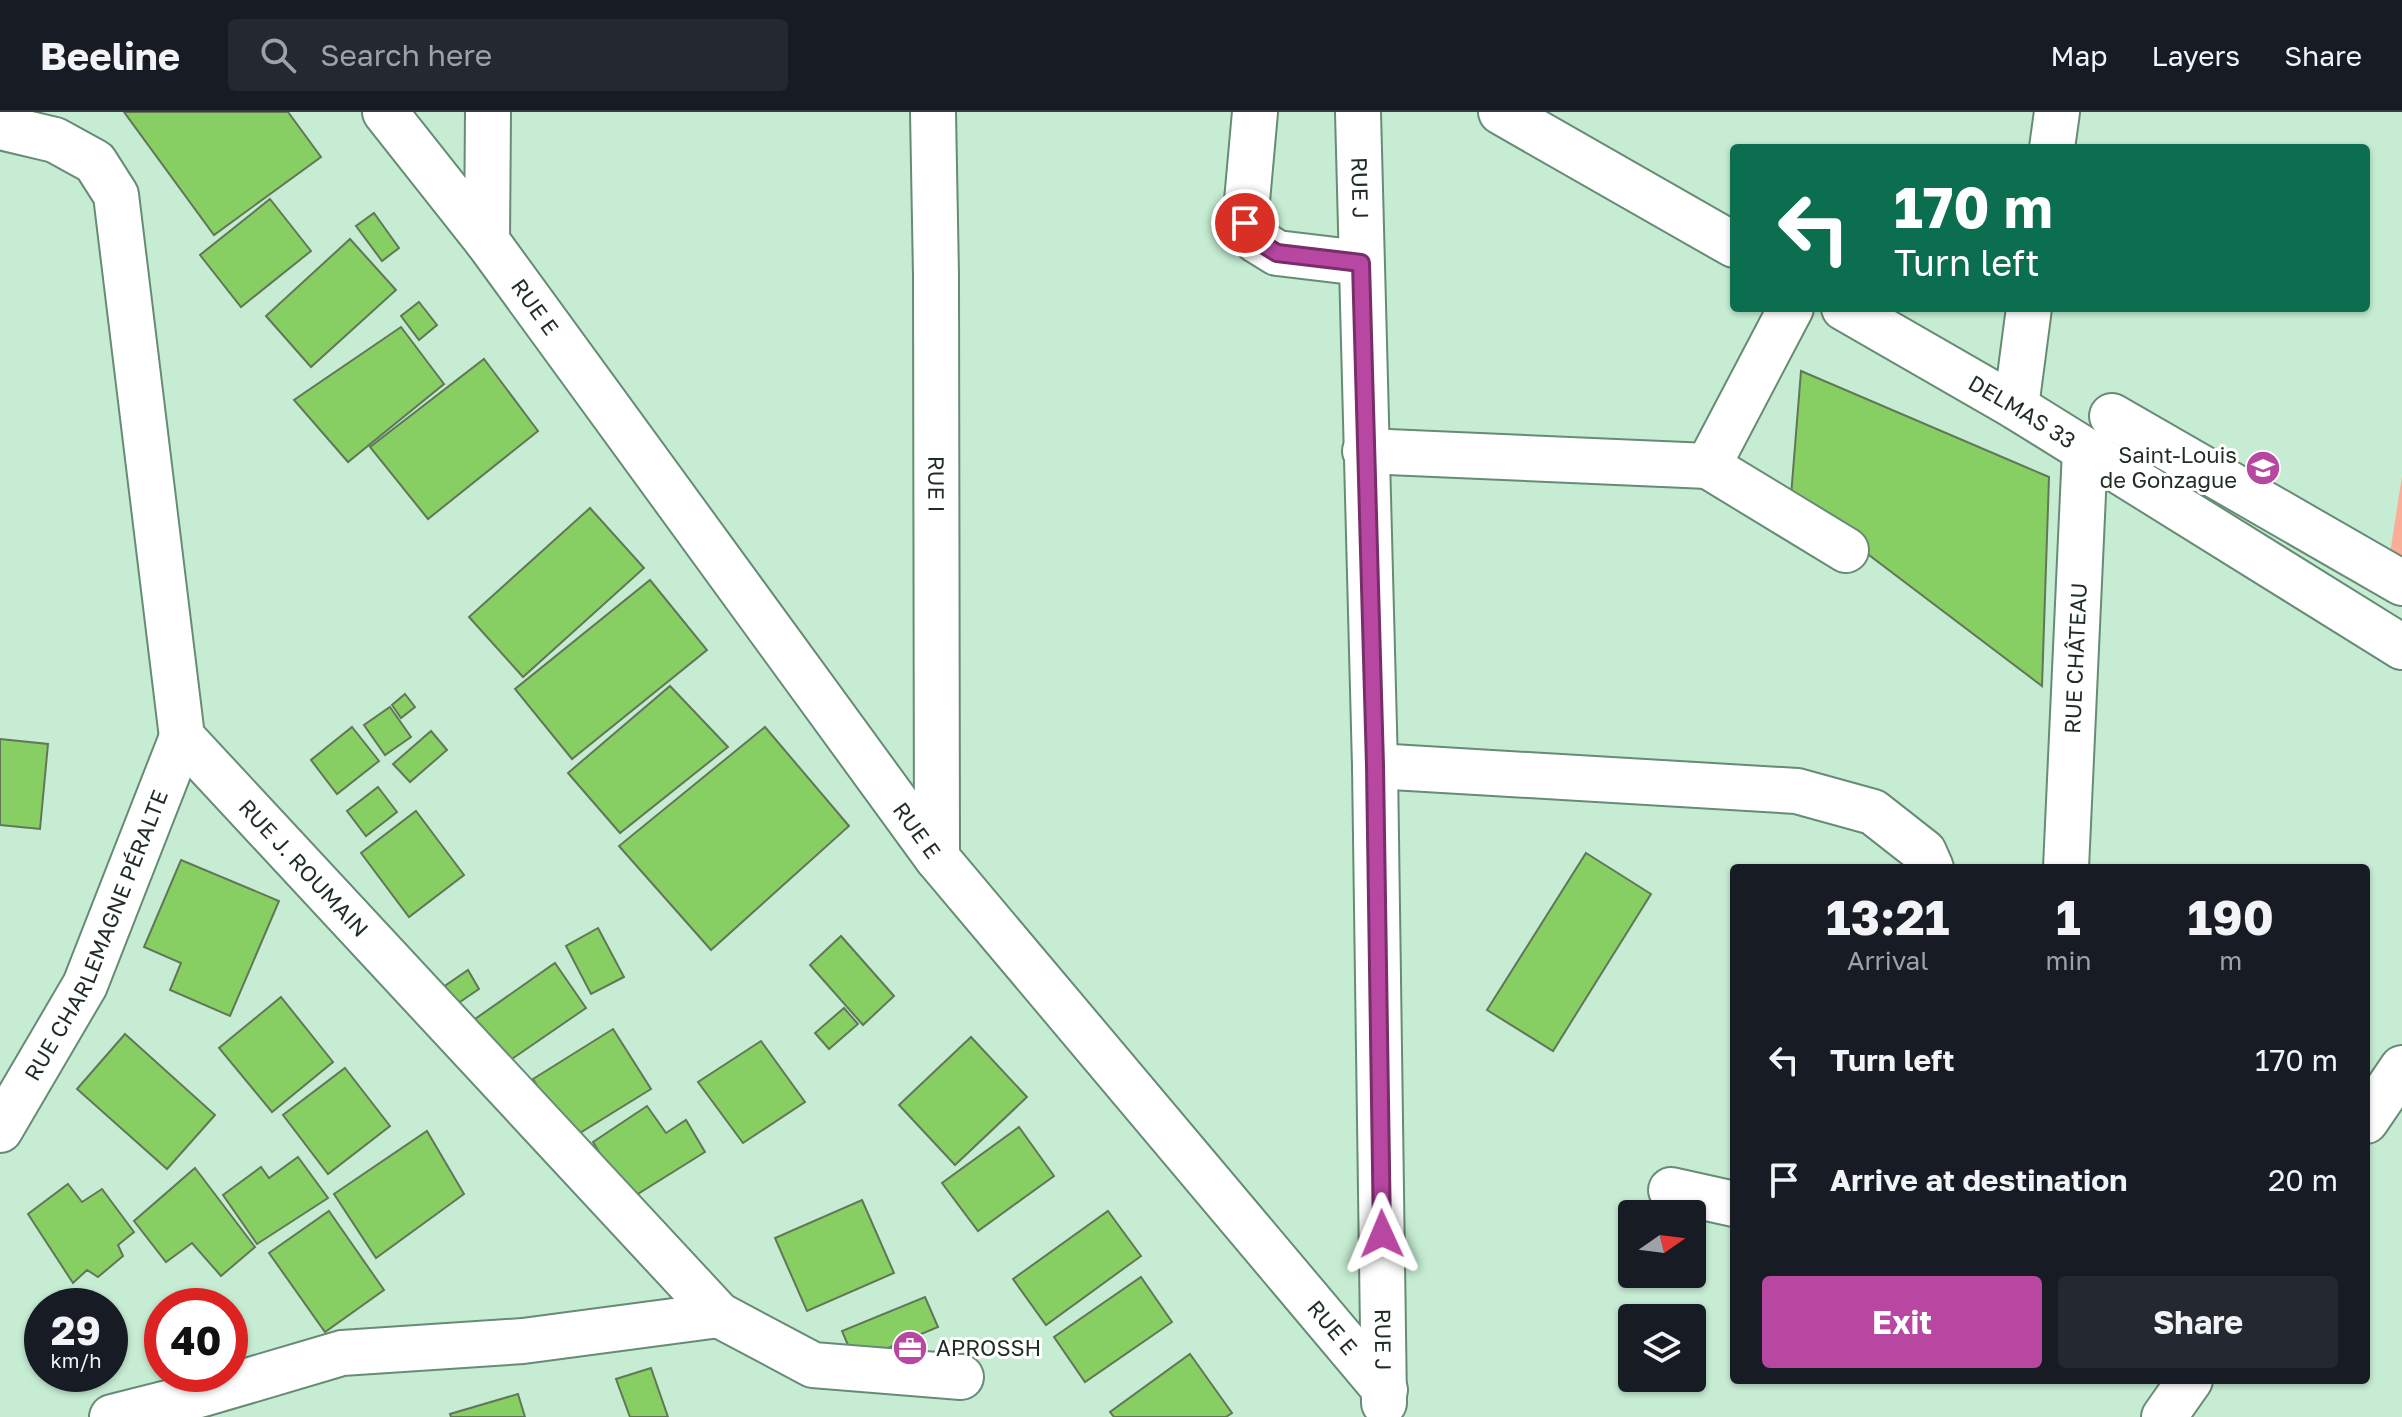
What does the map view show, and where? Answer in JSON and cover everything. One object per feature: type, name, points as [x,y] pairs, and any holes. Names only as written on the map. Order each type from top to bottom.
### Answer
[{"type":"street","name":"RUE E","points":[[385,112],[487,241],[937,858],[1384,1404]]},
{"type":"street","points":[[487,241],[488,112]]},
{"type":"street","name":"RUE I","points":[[933,112],[937,858]]},
{"type":"street","points":[[1255,112],[1245,223],[1256,240],[1277,253],[1361,263]]},
{"type":"street","name":"RUE J","points":[[1358,112],[1375,766],[1384,1404]]},
{"type":"street","points":[[1501,112],[1730,243]]},
{"type":"street","points":[[2053,144],[2057,112]]},
{"type":"street","points":[[0,127],[55,140],[95,162],[116,195],[182,737]]},
{"type":"street","points":[[1708,466],[1789,312]]},
{"type":"street","name":"DELMAS 33","points":[[1851,312],[2016,407],[2402,647]]},
{"type":"street","points":[[2016,407],[2028,312]]},
{"type":"street","points":[[2112,416],[2402,583]]},
{"type":"street","name":"RUE CHÂTEAU","points":[[2066,864],[2085,450]]},
{"type":"street","points":[[1365,451],[1708,466],[1846,550]]},
{"type":"street","name":"RUE CHARLEMAGNE PÉRALTE","points":[[0,1130],[85,985],[182,737]]},
{"type":"street","name":"RUE J. ROUMAIN","points":[[182,737],[719,1315],[813,1365],[961,1377]]},
{"type":"street","points":[[1375,766],[1797,791],[1873,812],[1924,852],[1929,864]]},
{"type":"street","points":[[2370,1115],[2402,1068]]},
{"type":"street","points":[[1671,1190],[1730,1203]]},
{"type":"street","points":[[112,1417],[342,1353],[523,1341],[719,1315]]},
{"type":"shaded area","points":[[2402,476],[2402,555],[2390,553]]},
{"type":"building","points":[[124,112],[288,112],[321,157],[214,235]]},
{"type":"building","points":[[270,199],[311,251],[241,307],[200,255]]},
{"type":"building","points":[[374,213],[399,248],[382,261],[356,226]]},
{"type":"building","points":[[350,239],[396,290],[311,367],[266,316]]},
{"type":"building","points":[[419,302],[437,325],[419,340],[401,316]]},
{"type":"building","points":[[401,327],[444,384],[348,462],[294,400]]},
{"type":"building","points":[[484,359],[538,431],[428,519],[370,447]]},
{"type":"building","points":[[1801,371],[2049,477],[2042,686],[1791,496]]},
{"type":"building","points":[[590,508],[644,568],[523,677],[469,617]]},
{"type":"building","points":[[650,580],[707,650],[572,759],[515,689]]},
{"type":"building","points":[[670,686],[728,747],[620,833],[568,773]]},
{"type":"building","points":[[405,694],[415,707],[401,718],[392,705]]},
{"type":"building","points":[[390,707],[411,737],[385,755],[364,725]]},
{"type":"building","points":[[352,727],[379,761],[337,794],[311,760]]},
{"type":"building","points":[[765,727],[849,826],[711,950],[619,846]]},
{"type":"building","points":[[431,731],[447,750],[410,782],[393,764]]},
{"type":"building","points":[[0,739],[48,744],[40,829],[0,825]]},
{"type":"building","points":[[378,787],[397,812],[366,836],[347,811]]},
{"type":"building","points":[[416,811],[464,875],[409,917],[361,853]]},
{"type":"building","points":[[1586,853],[1651,894],[1553,1051],[1487,1010]]},
{"type":"building","points":[[181,860],[279,901],[230,1016],[170,990],[181,963],[144,947]]},
{"type":"building","points":[[598,928],[624,977],[591,994],[566,946]]},
{"type":"building","points":[[841,936],[894,996],[863,1025],[810,965]]},
{"type":"building","points":[[555,963],[586,1008],[506,1063],[475,1019]]},
{"type":"building","points":[[468,970],[479,989],[445,1012],[433,994]]},
{"type":"building","points":[[281,997],[333,1062],[272,1112],[219,1048]]},
{"type":"building","points":[[844,1008],[858,1024],[829,1049],[815,1033]]},
{"type":"building","points":[[613,1029],[651,1089],[570,1139],[533,1079]]},
{"type":"building","points":[[125,1034],[215,1115],[167,1169],[77,1089]]},
{"type":"building","points":[[971,1037],[1027,1097],[955,1165],[899,1105]]},
{"type":"building","points":[[761,1041],[805,1102],[743,1143],[698,1082]]},
{"type":"building","points":[[345,1068],[390,1126],[328,1174],[283,1115]]},
{"type":"building","points":[[647,1106],[666,1133],[686,1120],[705,1152],[628,1200],[593,1142]]},
{"type":"building","points":[[1019,1127],[1054,1176],[978,1231],[942,1183]]},
{"type":"building","points":[[427,1131],[464,1194],[376,1258],[334,1194]]},
{"type":"building","points":[[298,1157],[328,1198],[257,1244],[223,1195],[261,1167],[269,1178]]},
{"type":"building","points":[[195,1168],[255,1247],[221,1276],[192,1243],[166,1262],[134,1221]]},
{"type":"building","points":[[68,1184],[82,1202],[102,1189],[134,1232],[118,1245],[123,1256],[98,1277],[87,1270],[73,1283],[28,1214]]},
{"type":"building","points":[[862,1200],[894,1273],[807,1311],[775,1238]]},
{"type":"building","points":[[329,1211],[384,1290],[325,1332],[269,1253]]},
{"type":"building","points":[[1108,1211],[1141,1256],[1046,1325],[1013,1279]]},
{"type":"building","points":[[1141,1277],[1172,1322],[1085,1382],[1054,1337]]},
{"type":"building","points":[[925,1297],[938,1327],[855,1362],[842,1331]]},
{"type":"building","points":[[1190,1354],[1232,1413],[1226,1417],[1114,1417],[1110,1412]]},
{"type":"building","points":[[651,1368],[668,1417],[630,1417],[616,1379]]},
{"type":"building","points":[[518,1394],[525,1417],[451,1417],[450,1414]]},
{"type":"place","name":"Saint-Louis de Gonzague","points":[[2263,468]]},
{"type":"place","name":"APROSSH","points":[[910,1348]]},
{"type":"route","points":[[1245,223],[1256,240],[1277,253],[1361,263],[1375,766],[1382,1234]]}]
